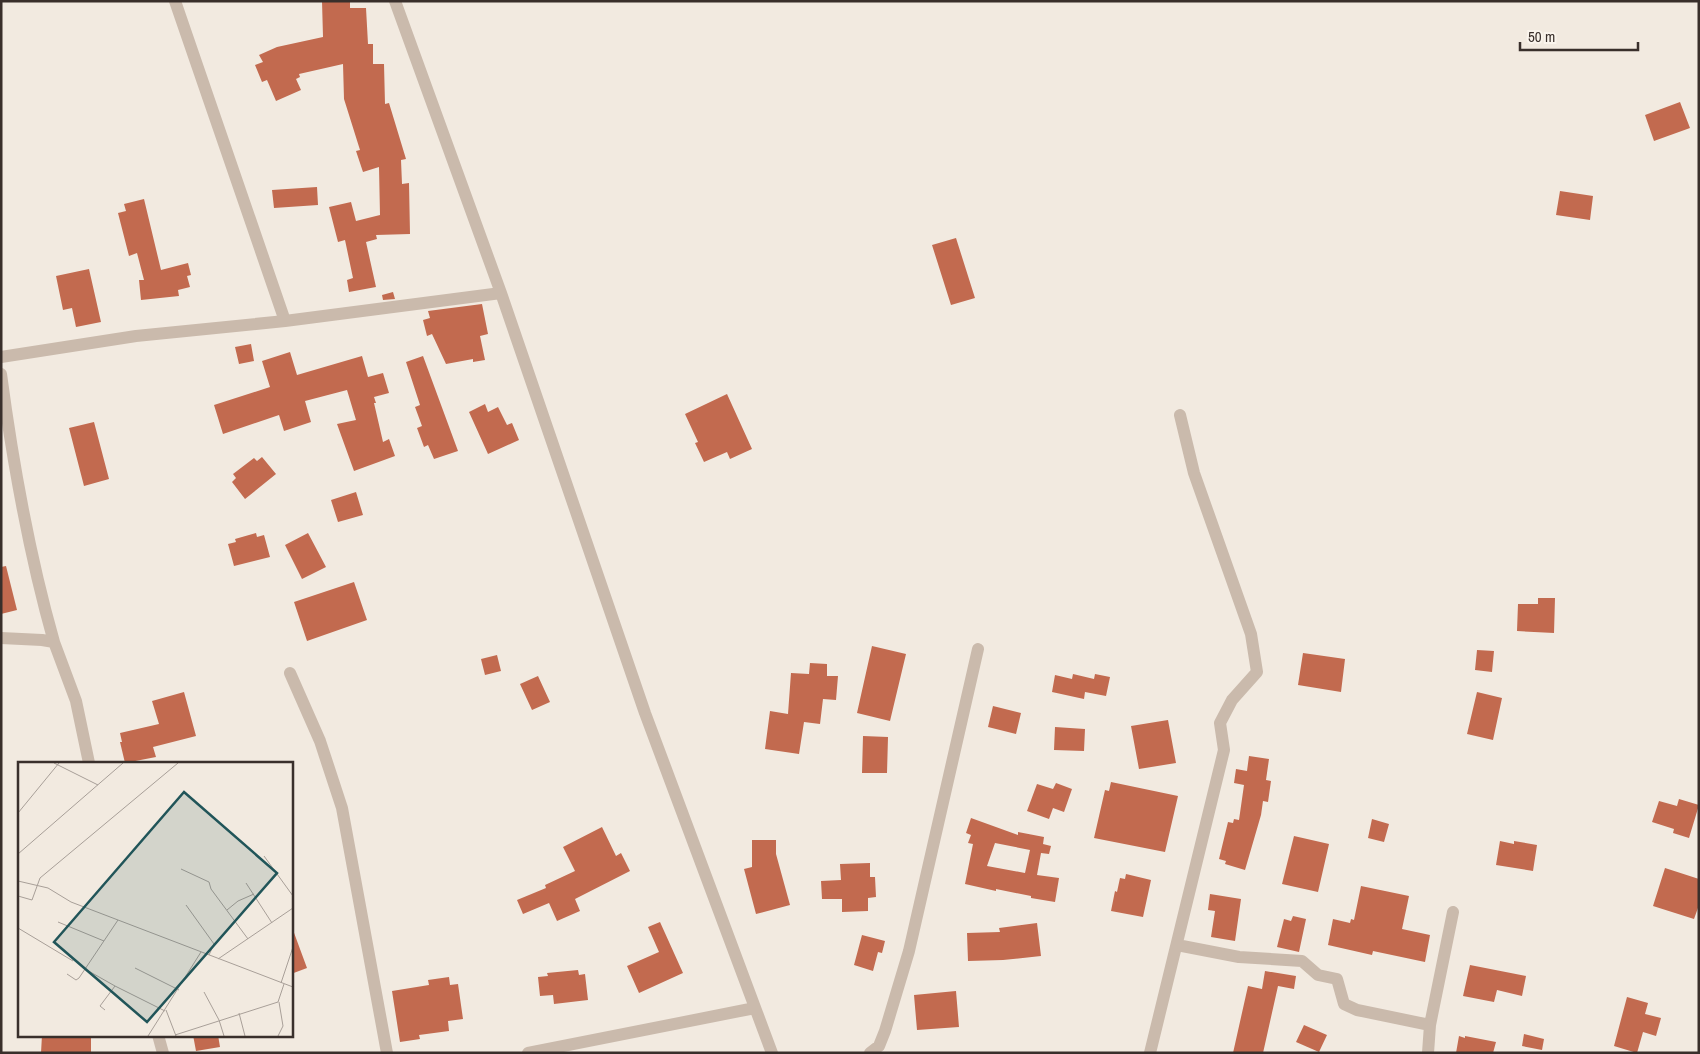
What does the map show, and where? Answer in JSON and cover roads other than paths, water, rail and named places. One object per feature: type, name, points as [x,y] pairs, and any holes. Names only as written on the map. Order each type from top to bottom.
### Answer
[{"type":"street","points":[[175,1],[285,321]]},
{"type":"street","points":[[395,1],[501,293],[645,713],[772,1053]]},
{"type":"street","points":[[1,357],[136,336],[285,321],[501,293]]},
{"type":"street","points":[[1,374],[10,442],[30,549],[54,642],[76,701],[89,762]]},
{"type":"street","points":[[1150,1053],[1224,750],[1220,723],[1232,700],[1257,672],[1251,634],[1194,473],[1180,415]]},
{"type":"street","points":[[1,638],[54,642]]},
{"type":"street","points":[[870,1053],[879,1046],[885,1031],[908,951],[978,649]]},
{"type":"street","points":[[290,672],[320,741],[342,808],[387,1053]]},
{"type":"street","points":[[1428,1053],[1430,1024],[1453,912]]},
{"type":"street","points":[[1177,945],[1239,957],[1302,961],[1318,975],[1337,979],[1344,1004],[1357,1010],[1430,1024]]},
{"type":"street","points":[[528,1053],[756,1008]]},
{"type":"street","points":[[158,1036],[163,1053]]}]
